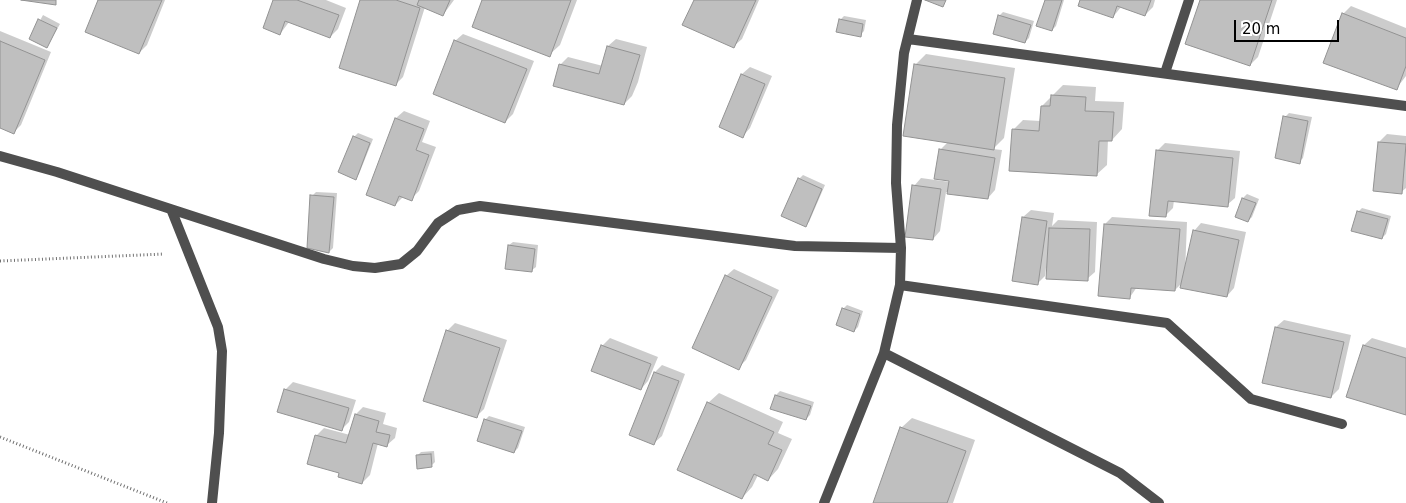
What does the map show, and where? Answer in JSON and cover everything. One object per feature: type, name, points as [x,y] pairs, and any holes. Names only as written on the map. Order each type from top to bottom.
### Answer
[{"type":"street","points":[[824,503],[884,353],[900,285],[901,248],[896,183],[897,125],[904,53],[917,0]]},
{"type":"street","points":[[1165,73],[1189,0]]},
{"type":"street","points":[[908,39],[1406,106]]},
{"type":"street","points":[[0,156],[57,172],[324,259],[353,266],[375,268],[401,264],[417,251],[438,223],[458,210],[480,206],[795,246],[901,248]]},
{"type":"street","points":[[171,209],[218,327],[222,351],[219,433],[212,503]]},
{"type":"street","points":[[900,285],[1168,323],[1251,399],[1342,424]]},
{"type":"street","points":[[884,353],[1120,473],[1159,503]]},
{"type":"path","points":[[0,261],[189,253]]},
{"type":"path","points":[[0,437],[167,503]]},
{"type":"building","points":[[21,0],[56,0],[56,5]]},
{"type":"building","points":[[98,0],[162,0],[139,54],[85,32]]},
{"type":"building","points":[[273,0],[297,0],[339,15],[330,38],[285,21],[280,35],[263,28]]},
{"type":"building","points":[[360,0],[396,0],[420,8],[396,86],[339,68]]},
{"type":"building","points":[[419,0],[450,0],[443,16],[417,5]]},
{"type":"building","points":[[482,0],[571,0],[550,57],[472,27]]},
{"type":"building","points":[[694,0],[756,0],[734,48],[682,25]]},
{"type":"building","points":[[925,0],[946,0],[943,7]]},
{"type":"building","points":[[1045,0],[1062,0],[1052,31],[1036,26]]},
{"type":"building","points":[[1080,0],[1151,0],[1145,16],[1117,6],[1113,18],[1078,6]]},
{"type":"building","points":[[1200,0],[1272,0],[1250,66],[1185,44]]},
{"type":"building","points":[[1342,13],[1406,38],[1406,66],[1397,90],[1323,63]]},
{"type":"building","points":[[998,15],[1031,25],[1025,43],[993,34]]},
{"type":"building","points":[[38,19],[57,28],[47,48],[29,39]]},
{"type":"building","points":[[839,19],[863,24],[861,37],[836,32]]},
{"type":"building","points":[[454,40],[527,69],[505,123],[433,94]]},
{"type":"building","points":[[0,41],[45,60],[14,134],[0,128]]},
{"type":"building","points":[[607,46],[640,55],[624,105],[553,86],[559,64],[599,74]]},
{"type":"building","points":[[914,64],[1005,78],[994,150],[903,136]]},
{"type":"building","points":[[741,74],[765,84],[743,138],[719,127]]},
{"type":"building","points":[[1051,95],[1086,97],[1085,111],[1114,112],[1112,141],[1099,141],[1097,176],[1009,171],[1012,129],[1039,131],[1041,106],[1050,106]]},
{"type":"building","points":[[1283,116],[1308,121],[1300,164],[1275,158]]},
{"type":"building","points":[[395,118],[424,129],[416,150],[429,155],[412,201],[399,196],[395,206],[366,195]]},
{"type":"building","points":[[353,136],[370,143],[356,180],[338,172]]},
{"type":"building","points":[[1378,142],[1406,144],[1402,194],[1373,191]]},
{"type":"building","points":[[939,149],[995,158],[988,199],[947,194],[949,181],[934,179]]},
{"type":"building","points":[[1156,150],[1233,158],[1228,207],[1168,201],[1166,217],[1149,216]]},
{"type":"building","points":[[798,178],[822,189],[806,227],[781,216]]},
{"type":"building","points":[[912,185],[941,189],[933,240],[905,237]]},
{"type":"building","points":[[310,195],[334,197],[329,253],[307,248]]},
{"type":"building","points":[[1242,198],[1256,203],[1248,222],[1235,217]]},
{"type":"building","points":[[1357,211],[1388,219],[1382,239],[1351,231]]},
{"type":"building","points":[[1022,217],[1047,221],[1038,285],[1012,281]]},
{"type":"building","points":[[1104,224],[1180,229],[1175,291],[1131,288],[1130,299],[1098,296]]},
{"type":"building","points":[[1049,228],[1090,229],[1088,281],[1046,279]]},
{"type":"building","points":[[1193,230],[1239,240],[1227,297],[1180,288]]},
{"type":"building","points":[[508,245],[535,249],[532,272],[505,269]]},
{"type":"building","points":[[725,275],[772,297],[739,370],[692,348]]},
{"type":"building","points":[[842,308],[860,314],[854,332],[836,325]]},
{"type":"building","points":[[1275,327],[1344,342],[1331,398],[1262,383]]},
{"type":"building","points":[[446,330],[500,348],[477,418],[423,401]]},
{"type":"building","points":[[601,345],[651,364],[641,390],[591,371]]},
{"type":"building","points":[[1363,345],[1406,358],[1406,415],[1346,397]]},
{"type":"building","points":[[654,372],[679,381],[654,445],[629,435]]},
{"type":"building","points":[[284,389],[349,408],[342,431],[277,412]]},
{"type":"building","points":[[775,395],[811,406],[806,420],[770,409]]},
{"type":"building","points":[[707,402],[774,432],[768,444],[782,450],[768,481],[754,474],[742,499],[677,470]]},
{"type":"building","points":[[355,414],[379,421],[376,432],[390,435],[387,447],[373,443],[362,484],[338,477],[339,473],[307,464],[315,435],[346,443]]},
{"type":"building","points":[[484,419],[522,431],[514,453],[477,441]]},
{"type":"building","points":[[900,427],[966,451],[947,503],[873,503]]},
{"type":"building","points":[[431,454],[432,467],[417,469],[416,455]]}]
